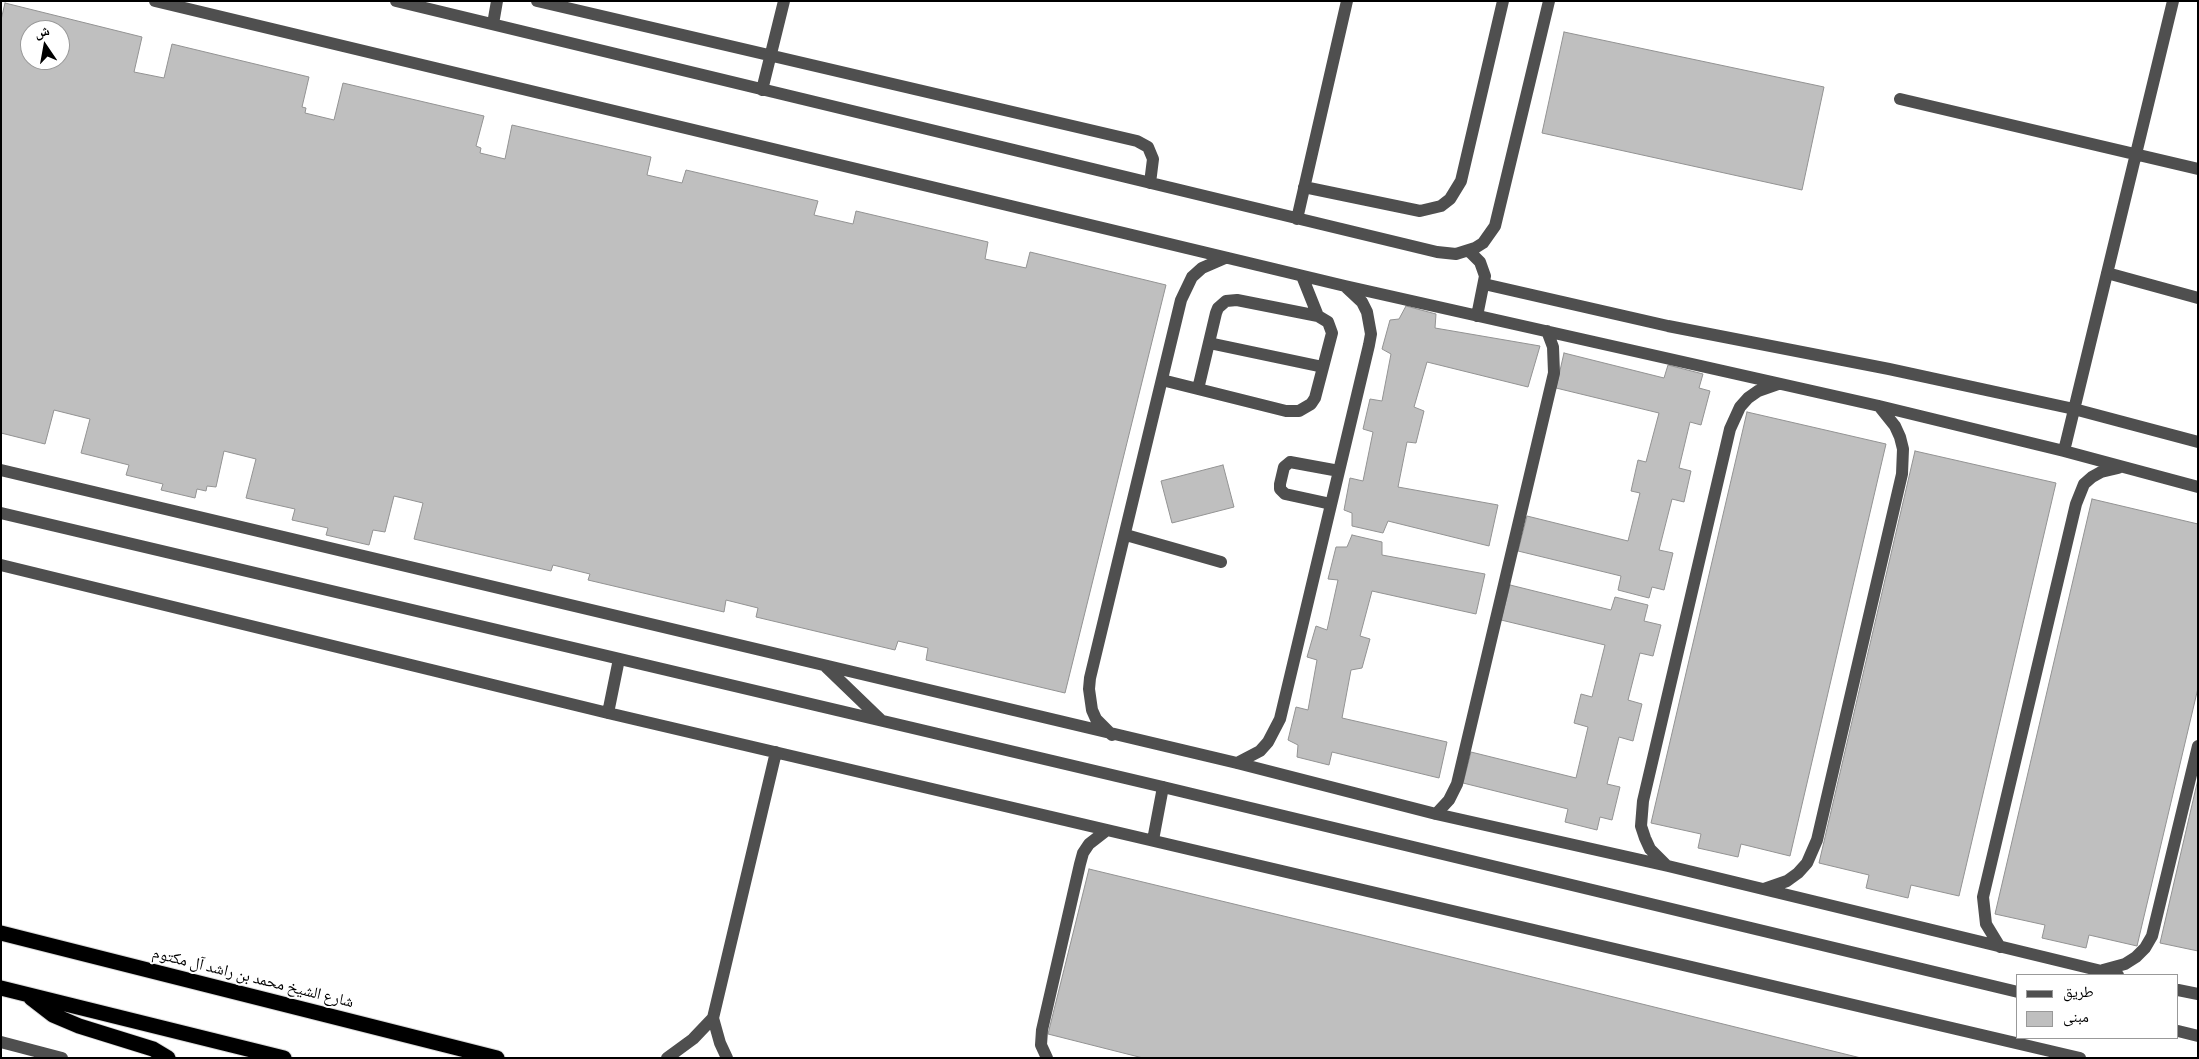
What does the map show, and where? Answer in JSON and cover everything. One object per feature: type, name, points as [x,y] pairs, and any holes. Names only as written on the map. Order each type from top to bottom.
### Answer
[{"type":"highway","name":"شارع الشيخ محمد بن راشد آل مكتوم","points":[[1,933],[497,1058]]},
{"type":"highway","points":[[1,988],[284,1058]]},
{"type":"highway","points":[[26,994],[53,1015],[79,1026],[153,1049],[168,1058]]},
{"type":"street","points":[[155,1],[1302,276],[1879,406],[2064,451],[2198,487]]},
{"type":"street","points":[[396,1],[1437,252],[1456,254],[1469,251],[1483,242],[1495,226],[1549,1]]},
{"type":"street","points":[[493,24],[497,1]]},
{"type":"street","points":[[537,1],[1137,141],[1151,152],[1153,165],[1150,183]]},
{"type":"street","points":[[762,90],[784,1]]},
{"type":"street","points":[[1297,218],[1347,1]]},
{"type":"street","points":[[1304,188],[1420,212],[1436,208],[1450,199],[1461,181],[1503,1]]},
{"type":"street","points":[[2064,451],[2173,1]]},
{"type":"street","points":[[1900,99],[2198,169]]},
{"type":"street","points":[[1469,251],[1484,269],[1484,284],[1477,316]]},
{"type":"street","points":[[1112,734],[1096,719],[1092,710],[1088,689],[1162,380],[1185,288],[1192,277],[1202,268],[1226,258]]},
{"type":"street","points":[[2106,273],[2198,298]]},
{"type":"street","points":[[1302,276],[1318,316]]},
{"type":"street","points":[[1484,284],[1668,326],[1889,369],[2074,410],[2198,442]]},
{"type":"street","points":[[1237,763],[1260,751],[1268,742],[1280,719],[1371,334],[1367,312],[1362,302],[1345,286]]},
{"type":"street","points":[[1162,380],[1198,389],[1286,411],[1299,411],[1306,408],[1315,398],[1332,333],[1328,322],[1318,316],[1231,299],[1221,304],[1218,308],[1198,389]]},
{"type":"street","points":[[1436,814],[1449,800],[1457,784],[1554,373],[1553,347],[1547,331]]},
{"type":"street","points":[[1209,342],[1323,367]]},
{"type":"street","points":[[1668,866],[1654,854],[1645,838],[1641,826],[1642,801],[1730,429],[1740,407],[1748,398],[1768,386],[1780,383]]},
{"type":"street","points":[[1762,889],[1775,887],[1798,873],[1807,864],[1817,840],[1902,474],[1903,455],[1900,437],[1891,420],[1879,406]]},
{"type":"street","points":[[1331,504],[1285,494],[1280,489],[1284,467],[1290,462],[1339,471]]},
{"type":"street","points":[[2000,947],[1986,924],[1984,897],[2076,504],[2084,484],[2092,477],[2112,469],[2122,468]]},
{"type":"street","points":[[1,470],[1237,763],[1436,814],[1668,866],[2114,974]]},
{"type":"street","points":[[1,513],[881,720],[2016,992]]},
{"type":"street","points":[[1126,535],[1221,562]]},
{"type":"street","points":[[1,565],[608,713],[2080,1058]]},
{"type":"street","points":[[608,713],[619,659]]},
{"type":"street","points":[[826,666],[881,720]]},
{"type":"street","points":[[2100,971],[2113,969],[2136,957],[2152,936],[2198,746]]},
{"type":"street","points":[[728,1058],[720,1043],[713,1018],[776,752]]},
{"type":"street","points":[[1154,840],[1163,787]]},
{"type":"street","points":[[1047,1058],[1041,1046],[1042,1030],[1080,864],[1083,853],[1089,844],[1108,830]]},
{"type":"street","points":[[2179,990],[2198,994]]},
{"type":"street","points":[[667,1058],[693,1039],[713,1018]]},
{"type":"street","points":[[2179,1031],[2198,1036]]},
{"type":"street","points":[[1,1042],[62,1058]]},
{"type":"building","points":[[5,3],[142,37],[134,72],[164,78],[172,44],[309,77],[302,107],[306,108],[305,113],[334,120],[343,83],[484,116],[476,146],[481,148],[480,153],[505,159],[512,125],[651,157],[647,175],[682,183],[686,170],[818,201],[814,215],[853,224],[856,211],[988,242],[985,259],[1026,268],[1030,252],[1166,285],[1065,693],[926,660],[928,648],[898,641],[895,650],[756,617],[758,608],[726,600],[724,612],[588,580],[590,574],[553,565],[551,571],[414,539],[423,503],[394,496],[385,532],[373,530],[369,545],[326,535],[328,528],[292,520],[295,509],[246,498],[256,459],[224,451],[216,487],[207,486],[206,491],[197,489],[195,498],[161,490],[163,484],[126,475],[129,465],[81,453],[90,419],[54,410],[45,444],[1,433],[1,20]]},
{"type":"building","points":[[1564,32],[1824,87],[1802,190],[1542,133]]},
{"type":"building","points":[[1406,306],[1436,314],[1435,328],[1540,346],[1528,387],[1427,362],[1414,407],[1424,411],[1416,443],[1407,442],[1398,487],[1498,505],[1489,546],[1388,521],[1383,533],[1352,526],[1352,513],[1344,510],[1350,478],[1363,481],[1373,432],[1363,429],[1370,399],[1382,401],[1391,354],[1382,349],[1390,320],[1399,319]]},
{"type":"building","points":[[1564,353],[1664,378],[1668,365],[1703,374],[1699,388],[1710,391],[1701,425],[1690,422],[1679,468],[1691,471],[1684,502],[1672,499],[1659,550],[1673,553],[1664,590],[1652,587],[1649,598],[1618,590],[1621,576],[1518,551],[1527,516],[1628,541],[1640,493],[1631,491],[1638,460],[1646,462],[1659,413],[1556,388]]},
{"type":"building","points":[[1747,412],[1886,444],[1790,856],[1741,844],[1738,857],[1698,848],[1701,834],[1651,823]]},
{"type":"building","points":[[1915,451],[2056,483],[1959,896],[1911,885],[1908,898],[1866,888],[1869,875],[1819,863]]},
{"type":"building","points":[[1223,465],[1234,507],[1172,523],[1161,481]]},
{"type":"building","points":[[2092,499],[2198,524],[2198,688],[2137,946],[2089,935],[2086,948],[2042,938],[2045,925],[1995,914]]},
{"type":"building","points":[[1352,535],[1382,542],[1382,555],[1485,574],[1476,614],[1372,591],[1360,636],[1370,639],[1362,668],[1351,670],[1342,718],[1447,742],[1439,778],[1332,752],[1329,765],[1297,757],[1298,745],[1288,740],[1296,707],[1308,710],[1317,660],[1307,657],[1316,626],[1327,630],[1338,580],[1328,579],[1336,547],[1347,547]]},
{"type":"building","points":[[1510,585],[1611,610],[1615,597],[1648,605],[1644,621],[1661,625],[1653,656],[1640,653],[1628,700],[1642,704],[1633,741],[1619,737],[1607,784],[1620,787],[1612,820],[1600,817],[1597,830],[1565,822],[1568,809],[1463,783],[1471,752],[1576,778],[1588,727],[1574,723],[1581,694],[1592,697],[1605,645],[1501,620]]},
{"type":"building","points":[[2198,779],[2198,951],[2160,943]]},
{"type":"building","points":[[1089,869],[1861,1058],[1143,1058],[1048,1034]]}]
